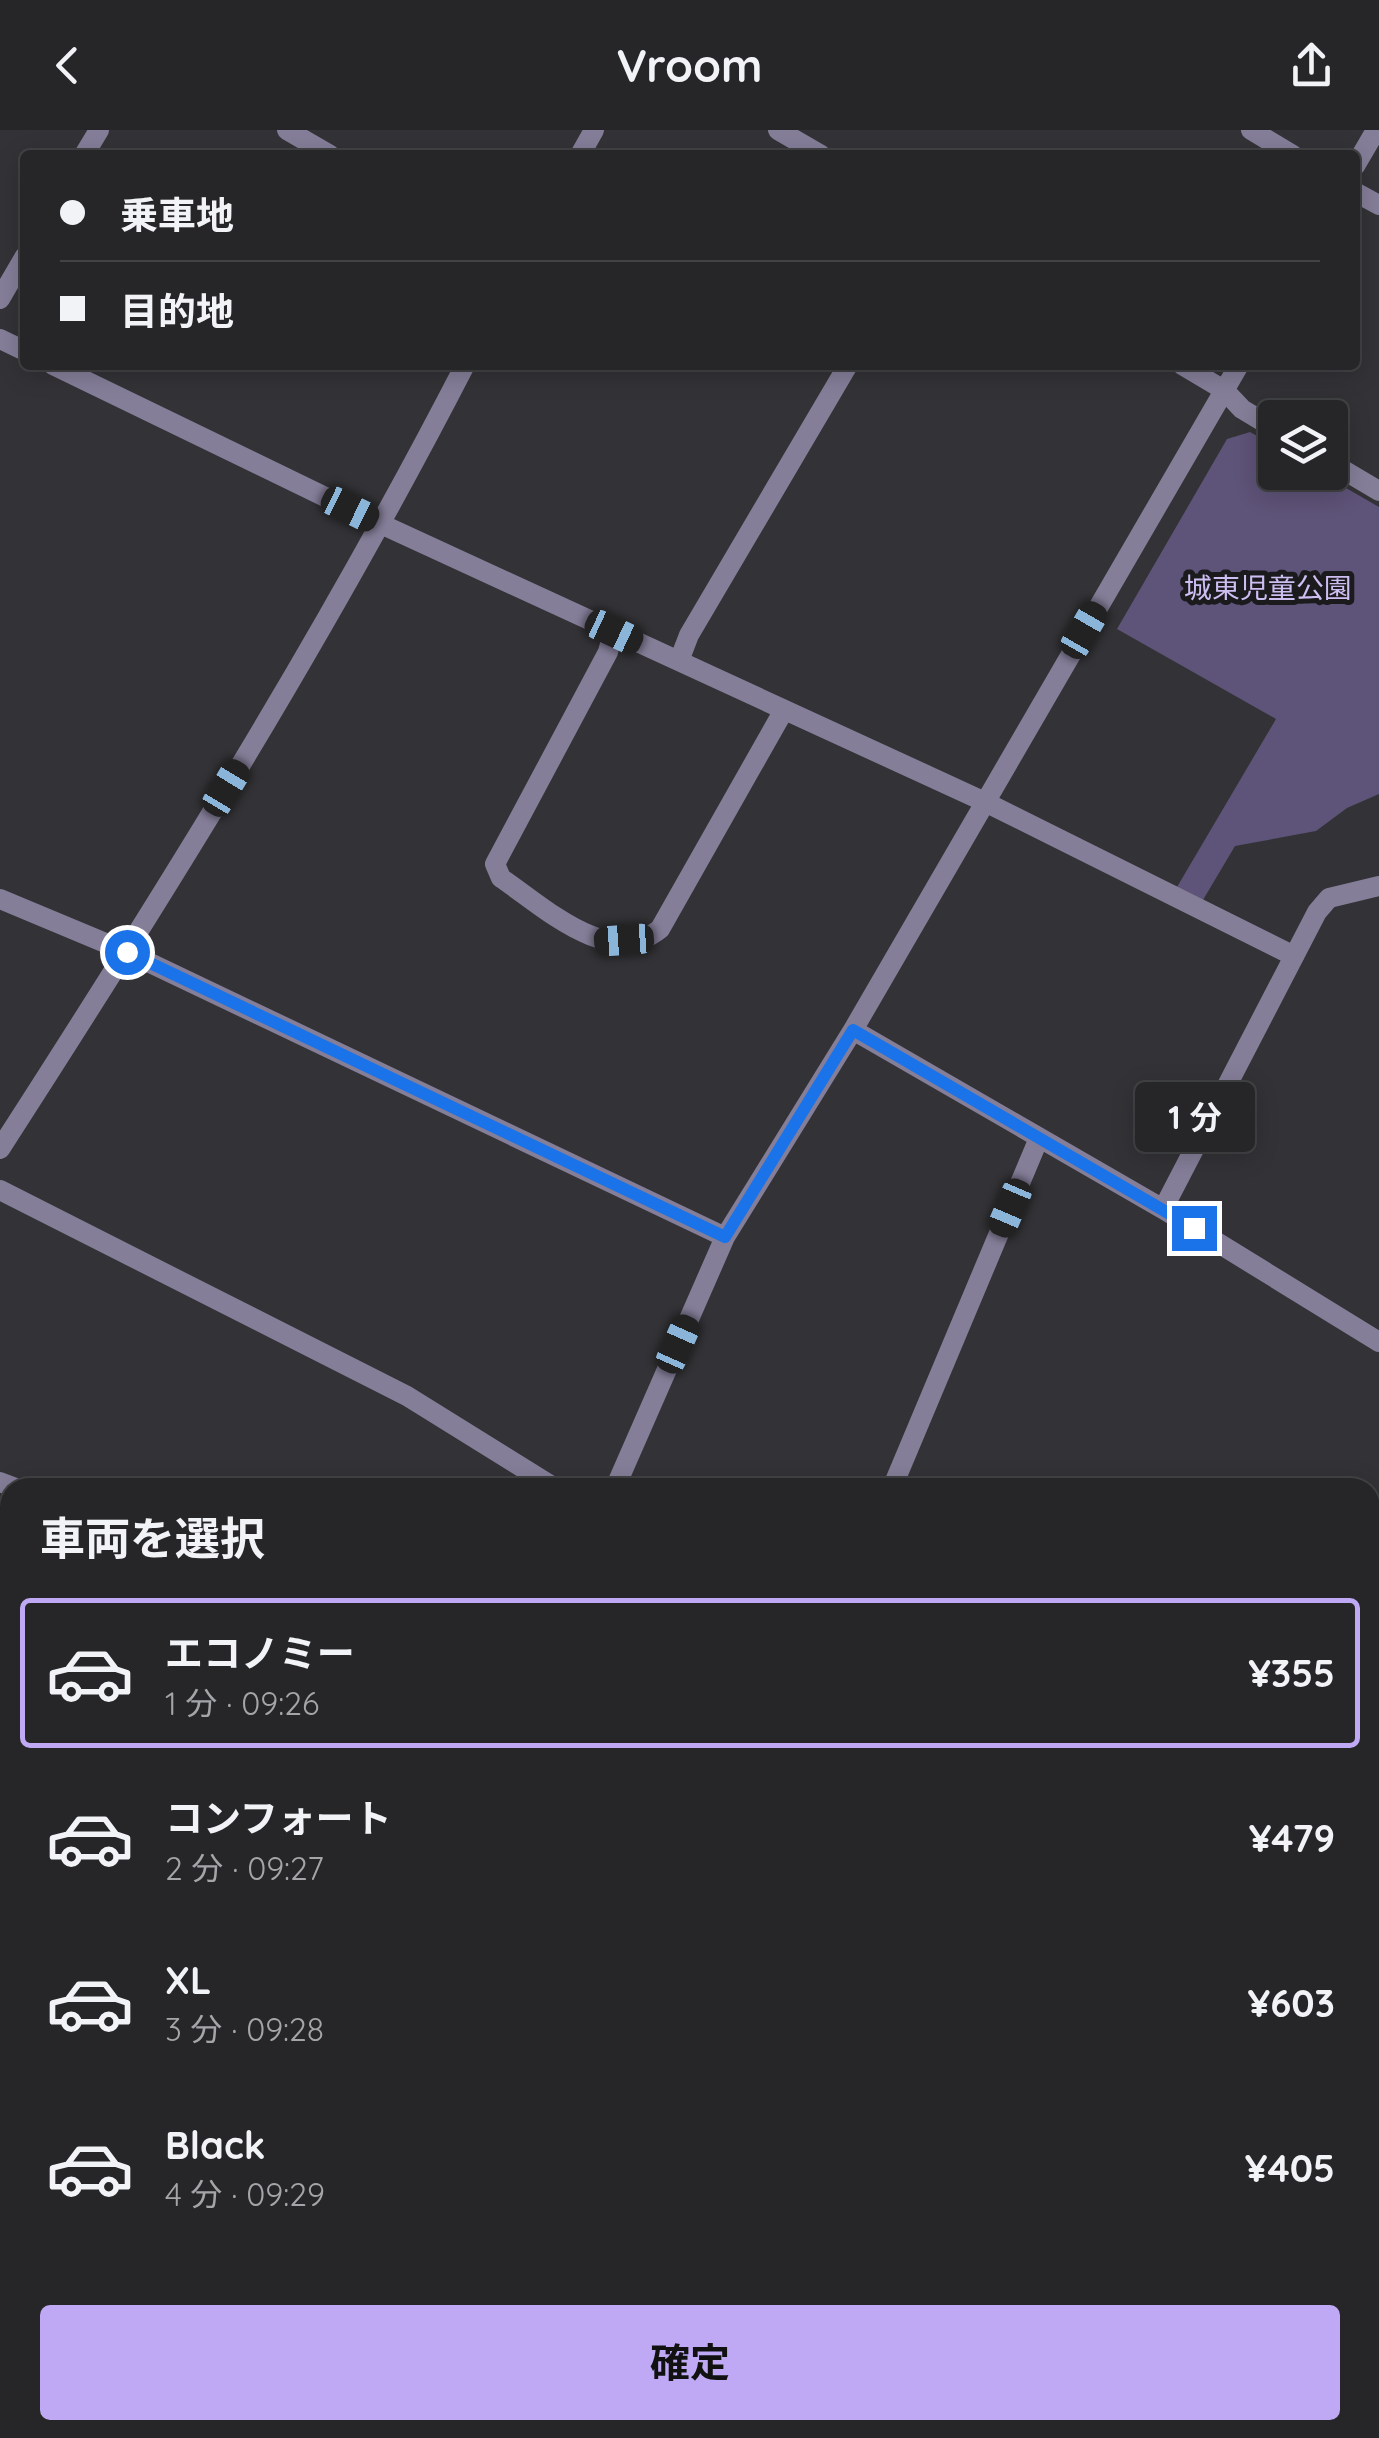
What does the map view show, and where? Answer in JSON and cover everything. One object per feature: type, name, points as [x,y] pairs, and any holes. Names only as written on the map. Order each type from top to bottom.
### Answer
[{"type":"street","points":[[288,130],[322,150]]},
{"type":"street","points":[[778,130],[812,150]]},
{"type":"street","points":[[1251,130],[1285,150]]},
{"type":"street","points":[[1360,157],[1376,130]]},
{"type":"street","points":[[0,299],[20,265]]},
{"type":"street","points":[[63,370],[383,525],[984,802],[1294,956]]},
{"type":"street","points":[[0,1149],[127,952],[383,525],[462,370]]},
{"type":"street","points":[[679,661],[689,636],[845,370]]},
{"type":"street","points":[[1190,370],[1224,390],[1258,419]]},
{"type":"street","points":[[620,1478],[725,1237],[853,1030],[1236,370]]},
{"type":"street","points":[[1348,473],[1379,491]]},
{"type":"street","points":[[614,632],[608,652],[495,864],[501,878],[600,942],[649,938],[660,929],[784,710]]},
{"type":"street","points":[[1164,1210],[1294,956],[1329,898],[1379,886]]},
{"type":"street","points":[[0,899],[127,952],[725,1237]]},
{"type":"street","points":[[853,1030],[1164,1210],[1379,1342]]},
{"type":"street","points":[[896,1478],[1039,1138]]},
{"type":"street","points":[[0,1190],[407,1396],[539,1478]]},
{"type":"green space","name":"城東児童公園","points":[[1250,432],[1258,436],[1258,490],[1348,489],[1379,507],[1379,794],[1347,808],[1316,831],[1235,846],[1203,900],[1177,887],[1276,719],[1117,629],[1227,439]]},
{"type":"route","points":[[127,952],[725,1237],[853,1030],[1194,1228]]}]
